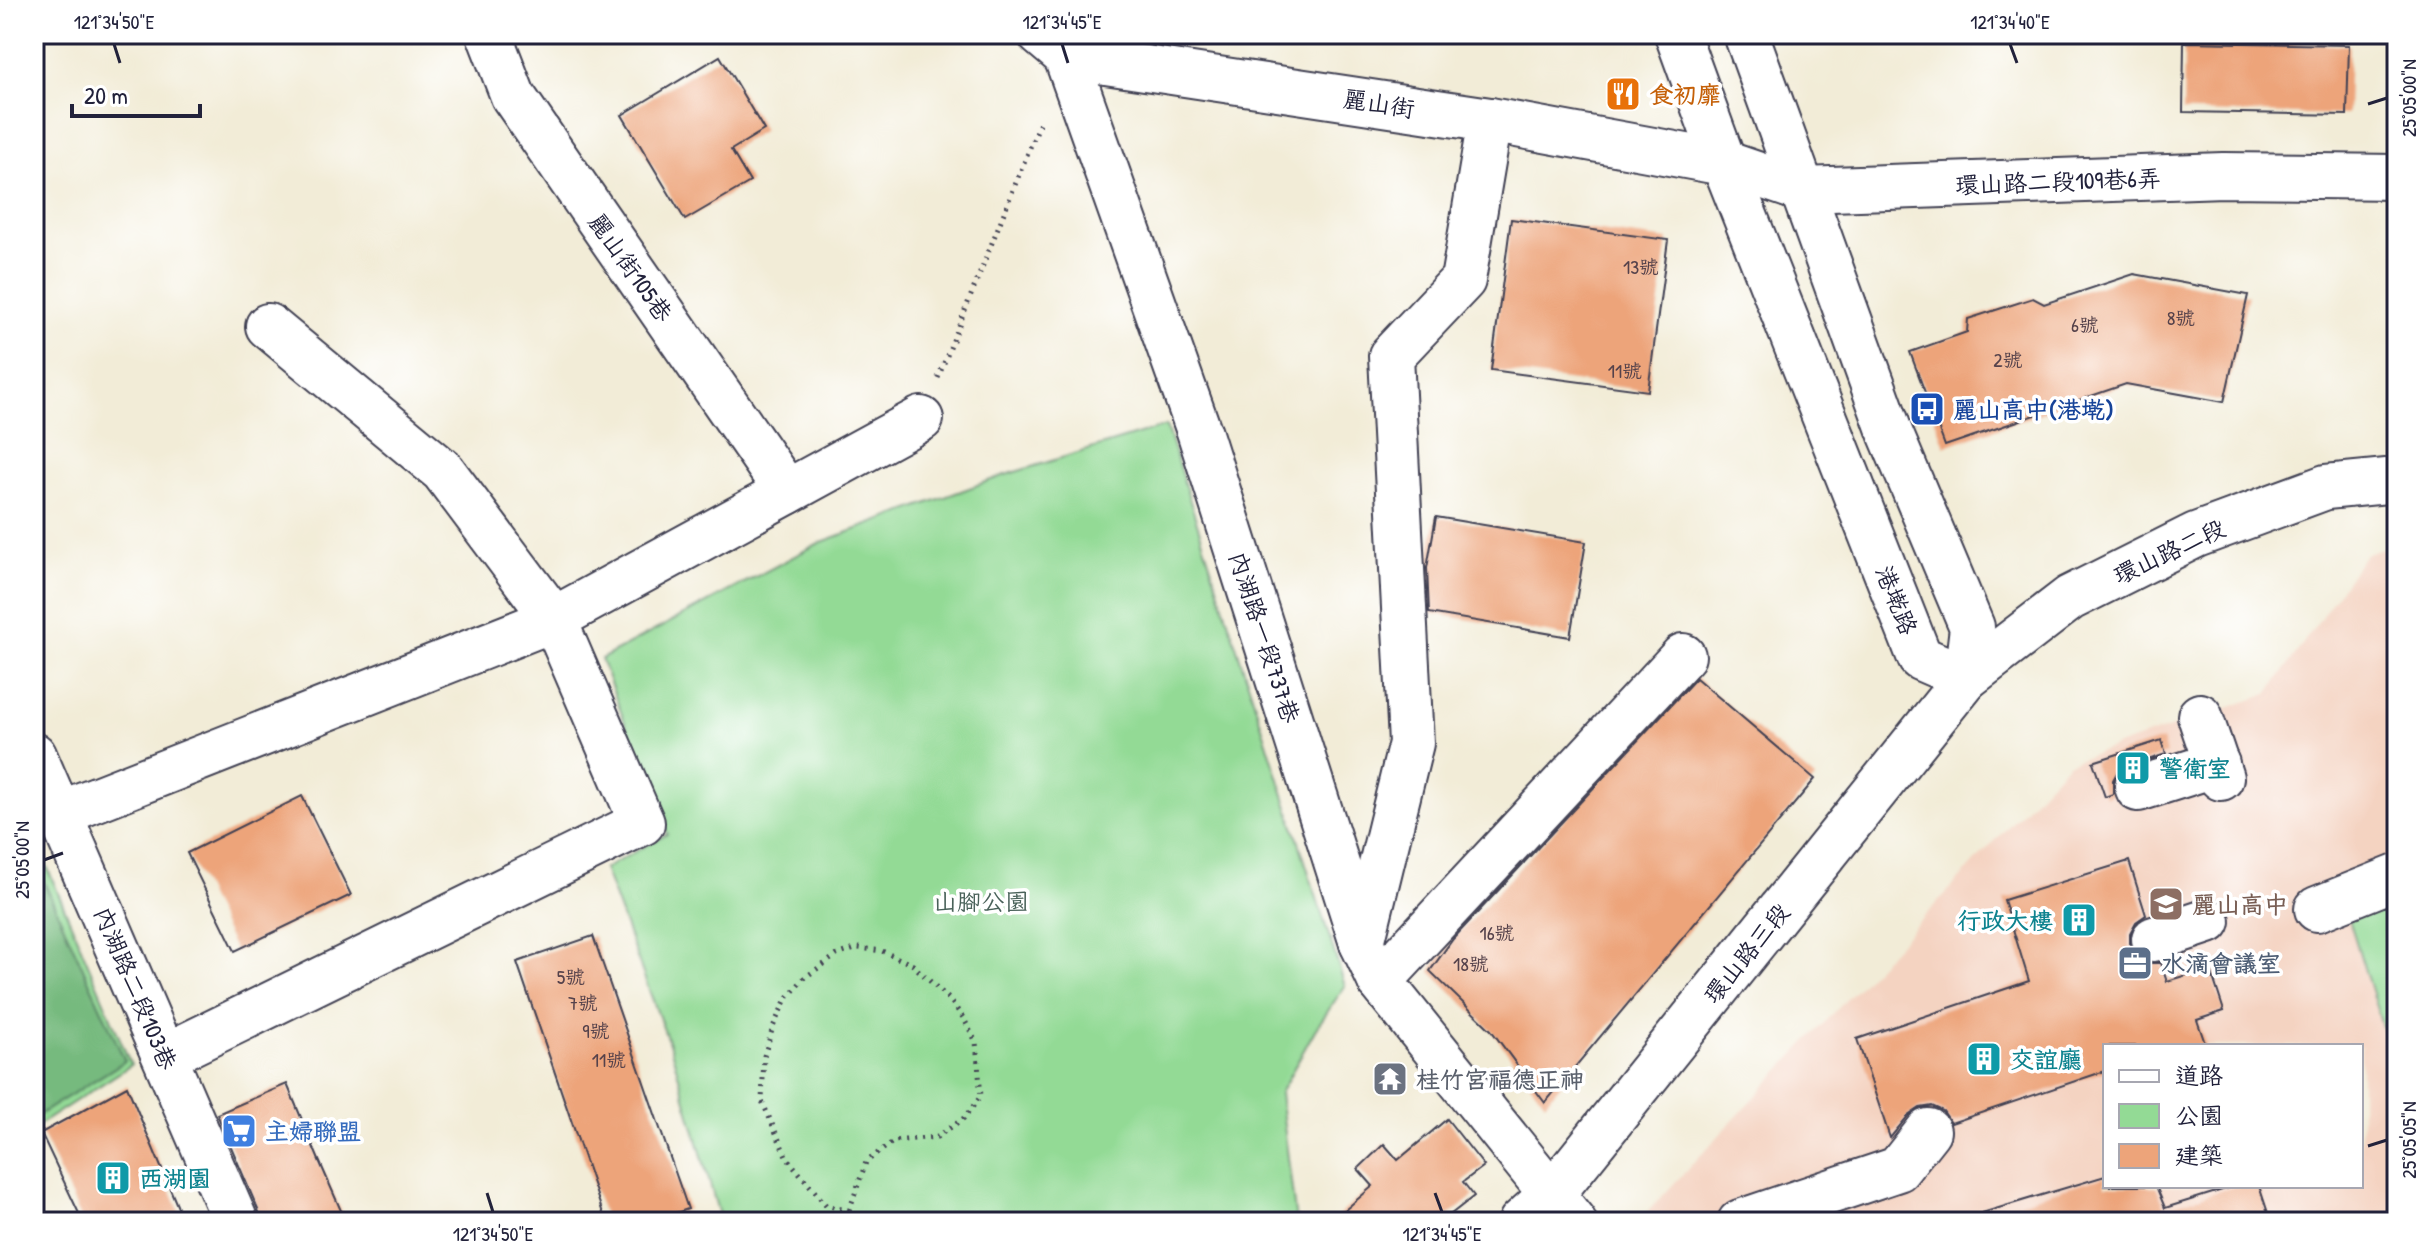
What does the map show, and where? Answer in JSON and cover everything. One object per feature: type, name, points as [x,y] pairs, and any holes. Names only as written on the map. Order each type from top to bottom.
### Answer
[{"type":"street","name":"麗山街105巷","points":[[489,34],[513,96],[787,492]]},
{"type":"street","name":"港墘路","points":[[1677,34],[1724,163],[1920,658],[1966,678]]},
{"type":"street","points":[[1746,34],[1891,435],[1972,627],[1966,678]]},
{"type":"street","name":"麗山街","points":[[1055,41],[1724,163]]},
{"type":"street","name":"內湖路一段737巷","points":[[1055,41],[1199,431],[1371,962],[1564,1208]]},
{"type":"street","points":[[1371,962],[1411,743],[1391,356],[1463,280],[1490,120]]},
{"type":"street","name":"環山路二段109巷6弄","points":[[1724,163],[1803,190],[2223,175],[2397,177]]},
{"type":"street","points":[[165,1056],[642,823],[554,619],[443,471],[268,326]]},
{"type":"street","points":[[61,813],[554,619],[921,419]]},
{"type":"street","name":"環山路二段","points":[[1966,678],[2070,598],[2196,535],[2326,487],[2397,480]]},
{"type":"street","points":[[1371,962],[1683,656]]},
{"type":"street","name":"環山路三段","points":[[1521,1222],[1564,1208],[1966,678]]},
{"type":"street","points":[[2137,786],[2138,789],[2219,771],[2200,716]]},
{"type":"street","name":"內湖路二段103巷","points":[[34,755],[236,1222]]},
{"type":"street","points":[[2317,909],[2397,877]]},
{"type":"street","points":[[2154,939],[2208,921]]},
{"type":"street","points":[[1740,1222],[1898,1169],[1928,1131]]},
{"type":"path","points":[[921,419],[1055,41]]},
{"type":"path","points":[[849,1211],[826,1205],[787,1158],[762,1101],[764,1056],[785,1001],[804,978],[837,955],[858,948],[882,951],[913,965],[950,1000],[976,1042],[981,1096],[964,1118],[937,1137],[894,1141],[866,1162],[849,1211],[850,1222]]},
{"type":"shaded area","name":"麗山高中","points":[[2397,545],[2397,1222],[1638,1222],[2068,763],[2268,694],[2365,554]]},
{"type":"green space","name":"山腳公園","points":[[1166,426],[1345,986],[1315,1030],[1280,1093],[1296,1222],[721,1222],[671,1049],[604,869],[667,834],[601,659],[819,543],[1002,476]]},
{"type":"green space","points":[[34,836],[131,1065],[34,1128]]},
{"type":"green space","points":[[34,860],[125,1061],[34,1118]]},
{"type":"green space","points":[[2397,904],[2397,1075],[2349,919]]},
{"type":"building","points":[[2184,42],[2349,45],[2347,115],[2183,112]]},
{"type":"building","points":[[720,56],[764,130],[731,150],[750,182],[685,220],[622,115]]},
{"type":"building","points":[[1511,219],[1668,240],[1648,391],[1491,370]]},
{"type":"building","points":[[2134,274],[2248,295],[2224,402],[2126,384],[1945,446],[1910,352],[1967,332],[1968,319],[2033,298],[2044,304]]},
{"type":"building","points":[[1436,517],[1586,542],[1570,637],[1429,613],[1427,568]]},
{"type":"building","points":[[1696,678],[1815,779],[1545,1103],[1491,1030],[1430,971],[1453,939]]},
{"type":"building","points":[[2162,740],[2166,754],[2142,762],[2130,762],[2119,769],[2113,780],[2113,794],[2105,797],[2093,762]]},
{"type":"building","points":[[302,796],[351,895],[235,951],[187,853]]},
{"type":"building","name":"交誼廳","points":[[2129,861],[2146,915],[2136,922],[2130,933],[2130,946],[2137,957],[2148,963],[2161,963],[2167,981],[2210,968],[2224,1011],[2197,1020],[2205,1044],[2103,1044],[2103,1072],[1951,1123],[1943,1111],[1932,1106],[1920,1108],[1908,1116],[1890,1138],[1857,1039],[2029,981],[2004,900]]},
{"type":"building","points":[[593,936],[688,1209],[649,1222],[606,1222],[517,962]]},
{"type":"building","points":[[287,1084],[346,1222],[261,1222],[217,1114]]},
{"type":"building","name":"西湖園","points":[[127,1086],[184,1222],[83,1222],[41,1133]]},
{"type":"building","points":[[1447,1119],[1484,1166],[1463,1182],[1474,1196],[1441,1222],[1331,1222],[1373,1186],[1358,1169],[1384,1144],[1398,1160]]},
{"type":"building","points":[[2103,1177],[2103,1188],[2157,1188],[2165,1208],[2229,1188],[2260,1188],[2271,1222],[1983,1222],[1982,1213]]},
{"type":"place","name":"食初靡","points":[[1623,94]]},
{"type":"place","name":"麗山高中(港墘)","points":[[1927,409]]},
{"type":"place","name":"警衛室","points":[[2133,768]]},
{"type":"place","name":"麗山高中","points":[[2166,904]]},
{"type":"place","name":"行政大樓","points":[[2079,920]]},
{"type":"place","name":"水滴會議室","points":[[2135,963]]},
{"type":"place","name":"交誼廳","points":[[1984,1059]]},
{"type":"place","name":"桂竹宮福德正神","points":[[1390,1079]]},
{"type":"place","name":"主婦聯盟","points":[[239,1131]]},
{"type":"place","name":"西湖園","points":[[113,1178]]}]
